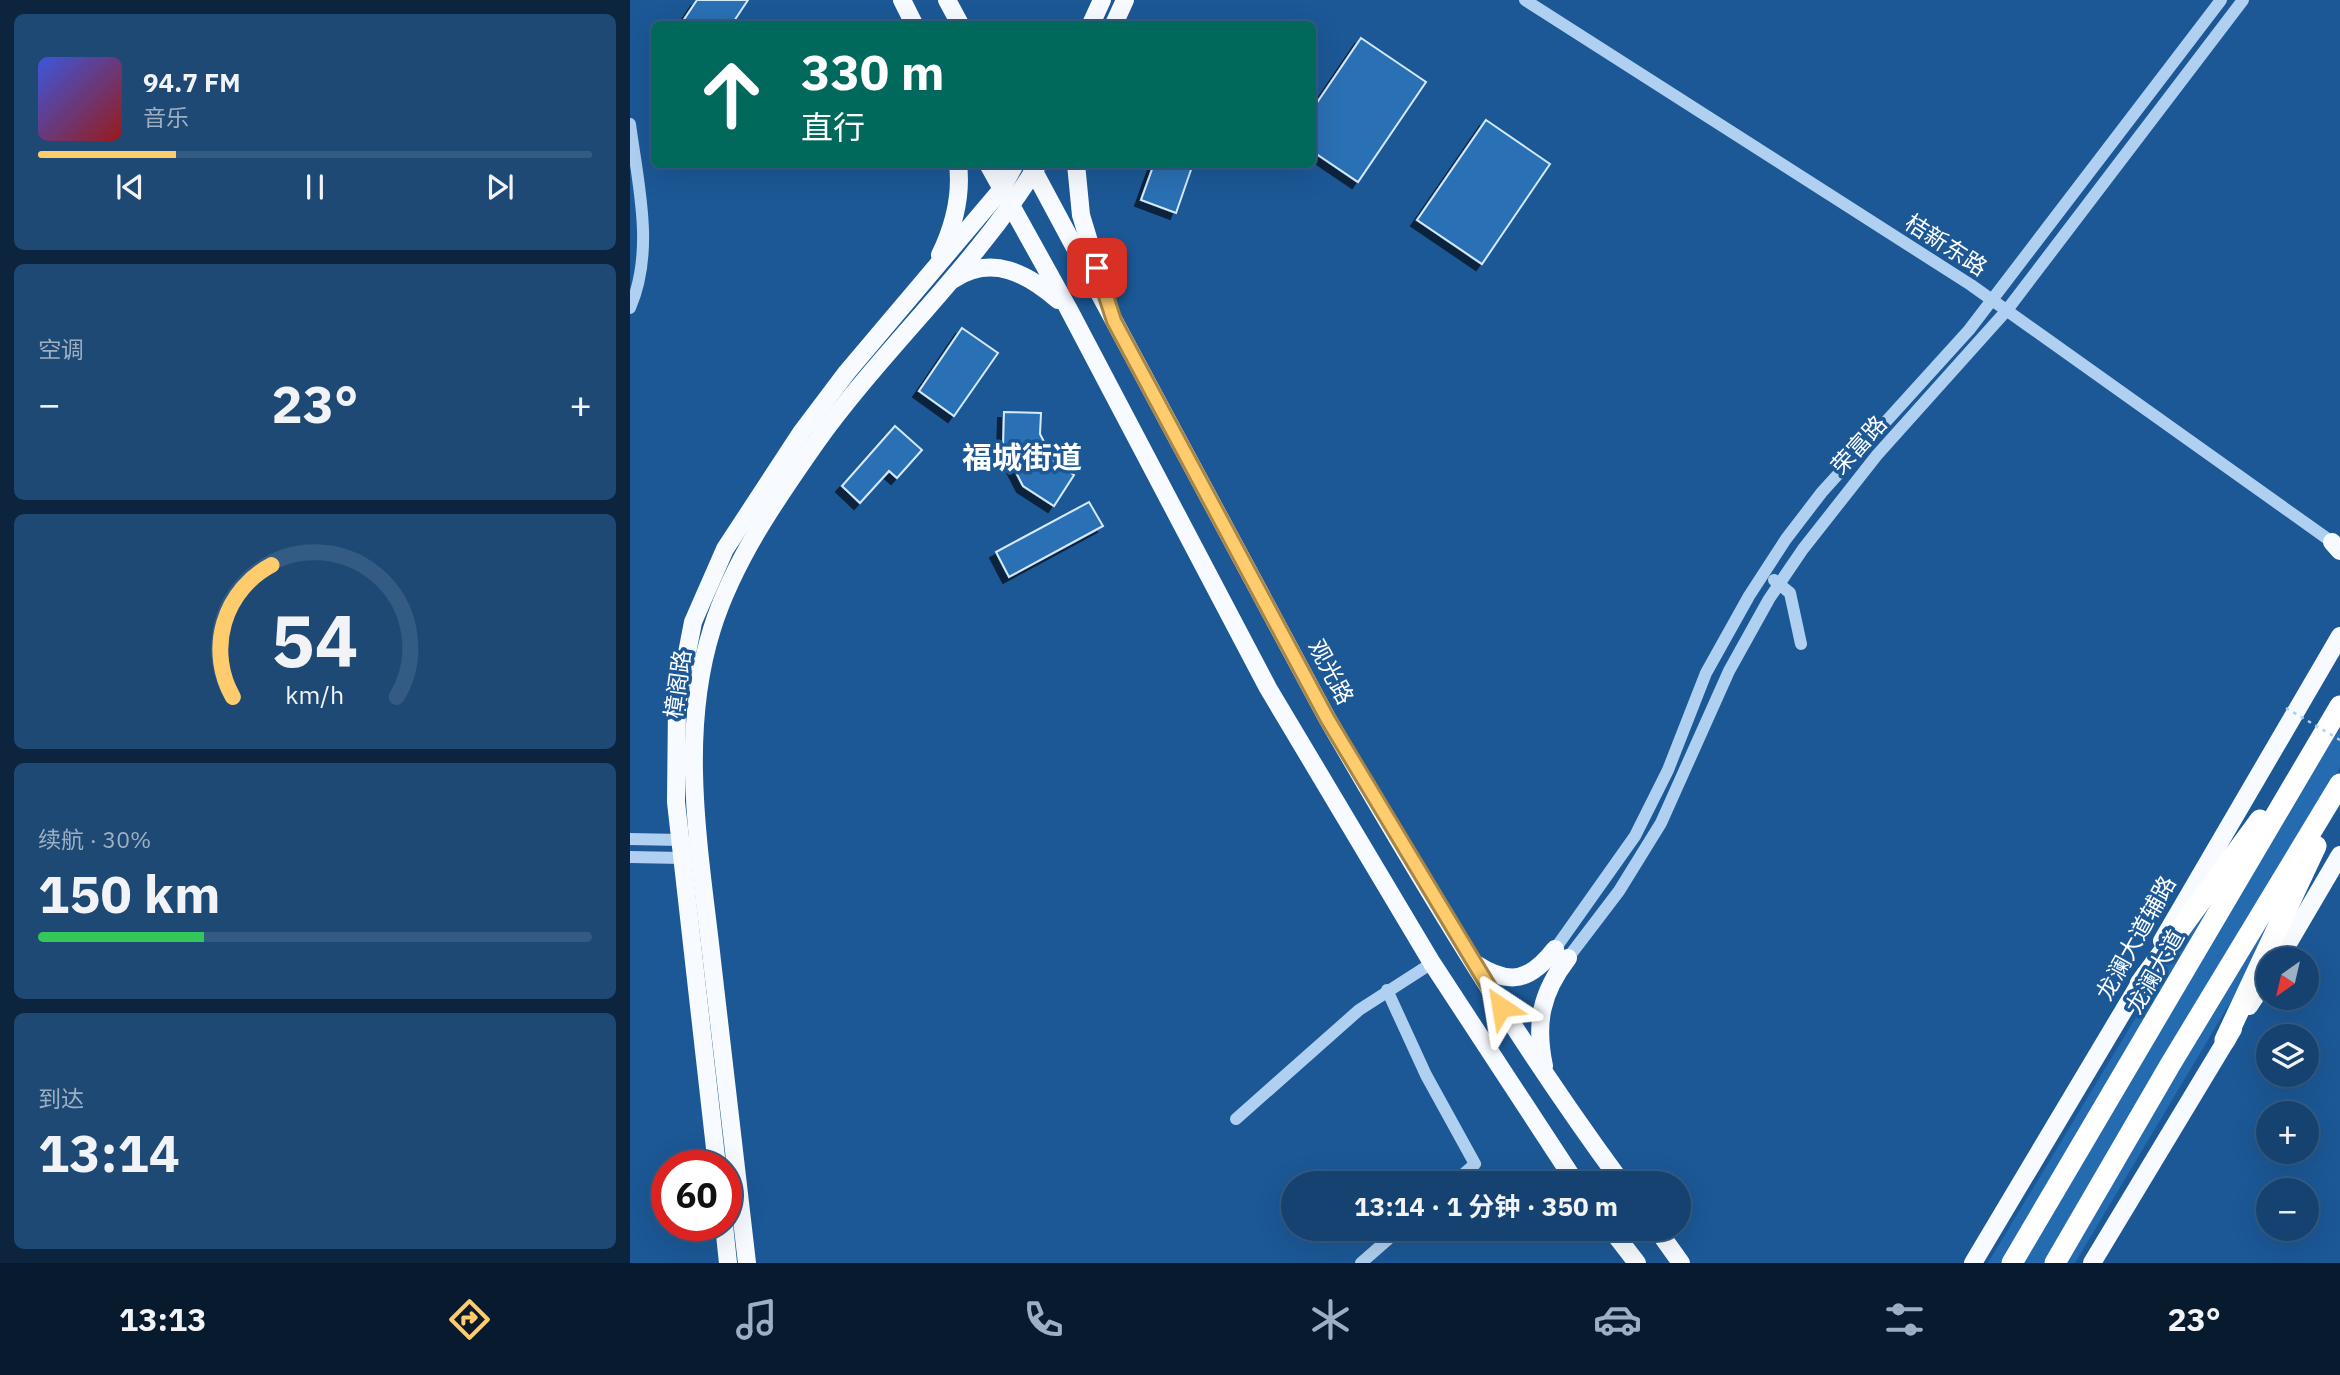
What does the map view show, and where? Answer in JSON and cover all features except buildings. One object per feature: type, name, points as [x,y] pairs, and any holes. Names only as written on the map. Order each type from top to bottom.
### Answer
[{"type":"highway","name":"龙澜大道","points":[[2012,1263],[2334,732],[2340,706]]},
{"type":"highway","points":[[2140,984],[2334,732]]},
{"type":"highway","points":[[2055,1263],[2170,1065],[2340,784]]},
{"type":"highway","points":[[2225,1040],[2340,796]]},
{"type":"main road","points":[[902,0],[912,21]]},
{"type":"main road","points":[[947,0],[958,21]]},
{"type":"main road","points":[[1092,21],[1102,0]]},
{"type":"main road","points":[[1115,21],[1125,0]]},
{"type":"main road","points":[[959,168],[961,187],[939,279],[984,267],[1005,268],[1024,274],[1068,308]]},
{"type":"main road","points":[[990,168],[1068,308],[1268,688],[1432,963],[1568,1171]]},
{"type":"main road","name":"樟阁路","points":[[747,1263],[694,803],[697,704],[712,629],[726,592],[761,525],[815,445],[939,279],[1001,190],[1013,168]]},
{"type":"main road","name":"樟阁路","points":[[715,1150],[675,788],[677,705],[692,622],[708,584],[745,514],[801,433],[847,372],[1011,208],[1033,168]]},
{"type":"main road","name":"观光路","points":[[1035,168],[1327,718],[1471,961],[1546,1077],[1613,1171]]},
{"type":"main road","points":[[1076,168],[1081,215],[1114,321]]},
{"type":"main road","name":"龙澜大道辅路","points":[[1973,1263],[2140,984],[2172,923],[2340,636]]},
{"type":"main road","points":[[2286,947],[2340,855]]},
{"type":"main road","points":[[1471,961],[1490,973],[1513,978],[1562,953]]},
{"type":"main road","points":[[1546,1077],[1539,1040],[1541,1008],[1562,953]]},
{"type":"main road","points":[[2092,1263],[2225,1040],[2256,995]]},
{"type":"main road","points":[[726,1241],[728,1263]]},
{"type":"main road","points":[[1620,1241],[1637,1263]]},
{"type":"main road","points":[[1665,1241],[1681,1263]]},
{"type":"street","name":"桔新东路","points":[[1525,0],[1993,300],[2337,546]]},
{"type":"street","name":"荣富路","points":[[1562,953],[1636,836],[1668,770],[1706,673],[1764,573],[1822,492],[1993,300],[2221,0]]},
{"type":"street","name":"荣富路","points":[[1562,953],[1619,891],[1661,823],[1729,671],[1780,584],[1838,501],[2007,310],[2242,0]]},
{"type":"street","points":[[2140,110],[2153,120]]},
{"type":"street","points":[[630,124],[643,231],[643,265],[630,308]]},
{"type":"street","points":[[1764,573],[1790,593],[1801,644]]},
{"type":"street","points":[[630,839],[700,850]]},
{"type":"street","points":[[630,857],[681,849]]},
{"type":"street","points":[[1236,1119],[1359,1010],[1432,963]]},
{"type":"street","points":[[1387,990],[1426,1074],[1475,1164],[1467,1171]]},
{"type":"street","points":[[1362,1263],[1387,1241]]},
{"type":"path","points":[[2286,708],[2334,732]]},
{"type":"shaded area","points":[[2340,729],[2340,767],[2259,947],[2256,947],[2256,954],[2246,976],[2075,1263],[1988,1263],[2165,969],[2208,905]]},
{"type":"district","name":"福城街道","points":[[1022,458]]},
{"type":"route","points":[[1097,268],[1114,321],[1327,718],[1501,1007]]}]
